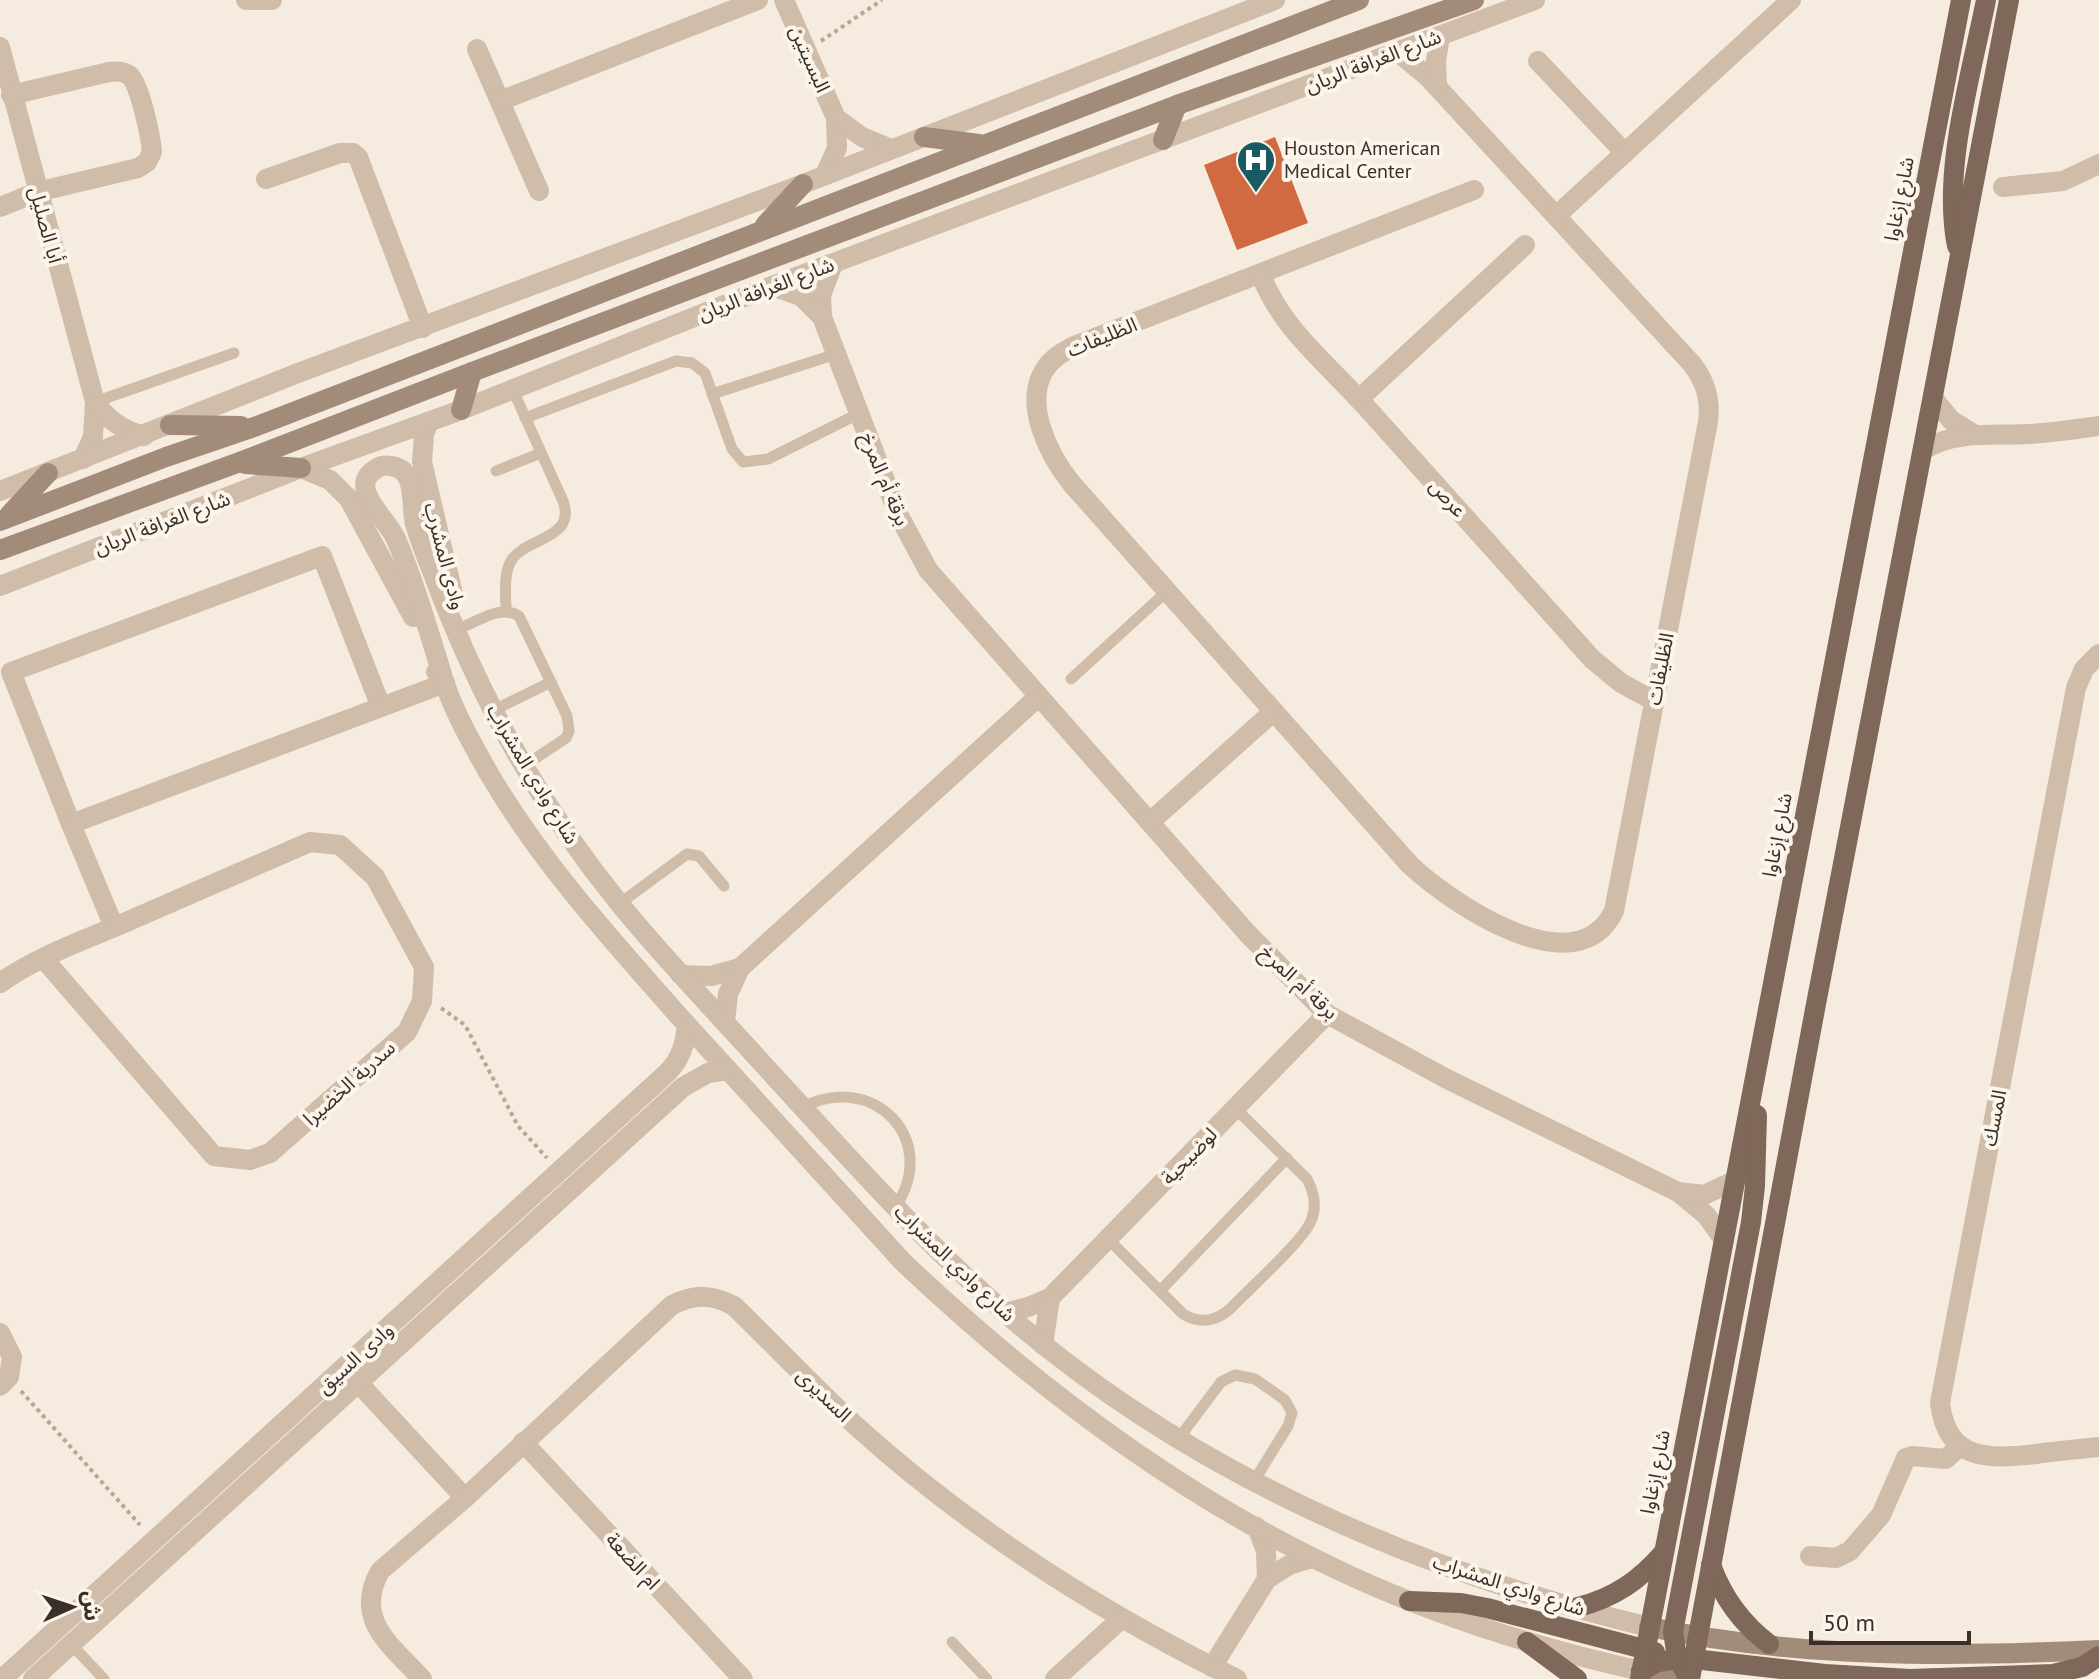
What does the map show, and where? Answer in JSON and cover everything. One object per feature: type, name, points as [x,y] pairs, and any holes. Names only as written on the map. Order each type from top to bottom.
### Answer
[{"type":"main road","points":[[2,520],[257,426],[1359,0]]},
{"type":"main road","name":"شارع الغرافة الريان","points":[[0,550],[237,463],[1177,105],[1474,0]]},
{"type":"main road","name":"شارع إزغاوا","points":[[1669,1664],[1649,1627],[1961,0]]},
{"type":"main road","points":[[1960,262],[1953,221],[1953,179],[1986,0]]},
{"type":"main road","points":[[1669,1664],[1698,1636],[2009,0]]},
{"type":"main road","points":[[1163,140],[1177,105]]},
{"type":"main road","points":[[924,137],[983,144]]},
{"type":"main road","points":[[761,229],[803,184]]},
{"type":"main road","points":[[461,410],[472,372]]},
{"type":"main road","points":[[170,425],[257,426]]},
{"type":"main road","points":[[237,463],[301,468]]},
{"type":"main road","points":[[2,520],[48,473]]},
{"type":"main road","points":[[1669,1664],[1751,1222],[1757,1149],[1756,1075]]},
{"type":"main road","points":[[1578,1607],[1626,1588],[1653,1566],[1664,1552]]},
{"type":"main road","points":[[1711,1565],[1733,1610],[1769,1644]]},
{"type":"main road","points":[[1409,1601],[1487,1608],[1669,1664],[1910,1679],[2053,1674],[2082,1667],[2099,1653]]},
{"type":"main road","points":[[1698,1636],[1913,1655],[2099,1653]]},
{"type":"main road","points":[[1527,1642],[1577,1679]]},
{"type":"street","points":[[246,0],[272,0]]},
{"type":"street","points":[[500,101],[758,0]]},
{"type":"street","name":"البسيتين","points":[[784,0],[836,118],[839,133],[837,148],[825,175]]},
{"type":"street","points":[[0,491],[298,373],[803,184],[1275,0]]},
{"type":"street","name":"شارع الغرافة الريان","points":[[0,586],[301,468],[461,410],[772,286],[1535,0]]},
{"type":"street","points":[[1556,216],[1791,0]]},
{"type":"street","points":[[1437,87],[1436,61],[1440,36]]},
{"type":"street","name":"أبا الصليل","points":[[0,47],[95,402],[93,437],[83,459]]},
{"type":"street","points":[[477,49],[539,191]]},
{"type":"street","name":"الظليفات","points":[[1398,52],[1437,87],[1692,364],[1709,397],[1708,422],[1614,911],[1599,933],[1570,944],[1532,939],[1514,932],[1426,880],[1166,592],[1059,468],[1040,426],[1038,386],[1045,369],[1058,355],[1074,346],[1474,190]]},
{"type":"street","points":[[1538,61],[1625,153]]},
{"type":"street","points":[[0,207],[37,192],[138,168],[147,162],[152,147],[136,84],[128,74],[109,72],[11,95]]},
{"type":"street","name":"البسيتين","points":[[836,118],[862,137],[891,149]]},
{"type":"street","points":[[266,179],[346,151],[358,157],[423,328]]},
{"type":"street","points":[[2003,187],[2063,181],[2099,164]]},
{"type":"street","points":[[1359,399],[1525,245]]},
{"type":"street","name":"برقة أم المرخ","points":[[833,264],[821,295],[822,317],[898,514],[928,570],[1248,934],[1327,1014],[1447,1079],[1678,1192],[1706,1215],[1724,1240]]},
{"type":"street","name":"عرص","points":[[1261,275],[1283,318],[1592,659],[1621,683],[1654,701]]},
{"type":"street","points":[[772,286],[801,296],[822,317]]},
{"type":"street","points":[[1933,398],[1951,420],[1975,435]]},
{"type":"street","points":[[95,402],[111,420],[144,436]]},
{"type":"street","name":"وادى المشرب","points":[[429,422],[424,434],[422,462],[443,560],[476,657],[483,689]]},
{"type":"street","points":[[1923,450],[1953,437],[2099,426]]},
{"type":"street","name":"شارع وادي المشراب","points":[[445,683],[439,656],[393,533],[367,498],[366,482],[375,469],[383,466],[398,468],[409,480],[415,525],[461,645],[524,766],[584,858],[619,904],[681,975],[945,1258],[1043,1345],[1179,1438],[1254,1481],[1319,1513],[1459,1572],[1649,1627]]},
{"type":"street","name":"شارع وادي المشراب","points":[[301,468],[330,480],[349,499],[405,602],[432,665],[445,683],[485,767],[569,890],[903,1262],[1004,1354],[1114,1438],[1312,1558],[1409,1601],[1527,1642],[1669,1664]]},
{"type":"street","points":[[114,927],[6,674],[322,556],[381,707]]},
{"type":"street","name":"المسك","points":[[1960,1446],[1942,1415],[1942,1391],[2076,688],[2084,669],[2099,654]]},
{"type":"street","points":[[71,824],[445,683]]},
{"type":"street","points":[[725,1022],[728,994],[740,968],[1038,697]]},
{"type":"street","points":[[1150,822],[1273,712]]},
{"type":"street","points":[[0,983],[43,958],[310,842],[340,845],[375,877],[424,967],[422,1001]]},
{"type":"street","name":"سدرية الخضيرا","points":[[43,958],[214,1156],[250,1160],[270,1153],[407,1032],[422,1001]]},
{"type":"street","points":[[681,975],[711,976],[740,968]]},
{"type":"street","name":"لوضيحية","points":[[1005,1313],[1050,1298],[1327,1014]]},
{"type":"street","name":"وادى السيق","points":[[2,1679],[44,1654],[71,1644],[559,1172],[674,1066],[684,1047],[687,1025]]},
{"type":"street","name":"وادى السيق","points":[[33,1679],[44,1654],[154,1541],[351,1376],[683,1087],[708,1073],[728,1070]]},
{"type":"street","points":[[1678,1192],[1704,1195],[1736,1180]]},
{"type":"street","name":"السديرى","points":[[422,1679],[373,1623],[369,1605],[371,1587],[380,1571],[465,1498],[672,1305],[695,1297],[720,1298],[734,1306],[813,1386],[906,1468],[1006,1543],[1121,1619],[1237,1679]]},
{"type":"street","points":[[1043,1345],[1050,1298]]},
{"type":"street","points":[[0,1333],[12,1357],[5,1382]]},
{"type":"street","points":[[351,1376],[465,1498]]},
{"type":"street","name":"ام الضعة","points":[[523,1442],[743,1679]]},
{"type":"street","points":[[1810,1556],[1836,1558],[1850,1551],[1881,1515],[1906,1458],[1946,1459],[1960,1446],[1994,1458],[2099,1447]]},
{"type":"street","points":[[1257,1527],[1266,1551],[1267,1579]]},
{"type":"street","points":[[1212,1667],[1267,1579],[1289,1565],[1312,1558]]},
{"type":"street","points":[[1055,1679],[1121,1619]]},
{"type":"lane","points":[[95,402],[234,353]]},
{"type":"lane","points":[[712,394],[836,354]]},
{"type":"lane","points":[[525,418],[676,361],[699,367],[705,373],[732,449],[743,462],[768,459],[858,414]]},
{"type":"lane","points":[[506,611],[509,563],[525,547],[555,533],[564,522],[565,508],[512,388]]},
{"type":"lane","points":[[496,471],[541,453]]},
{"type":"lane","points":[[1071,679],[1166,592]]},
{"type":"lane","points":[[465,626],[506,611],[513,612],[523,621],[567,716],[569,731],[561,744],[524,766]]},
{"type":"lane","points":[[494,710],[551,682]]},
{"type":"lane","points":[[619,904],[687,854],[699,856],[724,886]]},
{"type":"lane","points":[[803,1107],[828,1097],[853,1096],[876,1105],[895,1121],[907,1143],[910,1168],[904,1193],[896,1206]]},
{"type":"lane","points":[[1108,1239],[1183,1314],[1199,1320],[1208,1321],[1224,1314],[1274,1264],[1306,1230],[1314,1210],[1312,1189],[1307,1179],[1235,1108]]},
{"type":"lane","points":[[1160,1291],[1287,1158]]},
{"type":"lane","points":[[1179,1438],[1221,1382],[1235,1375],[1255,1379],[1285,1400],[1292,1413],[1288,1426],[1254,1481]]},
{"type":"lane","points":[[952,1642],[987,1679]]},
{"type":"lane","points":[[71,1644],[104,1679]]},
{"type":"path","points":[[807,49],[882,0]]},
{"type":"path","points":[[422,1001],[444,1010],[465,1025],[518,1126],[559,1172]]},
{"type":"path","points":[[5,1382],[154,1541]]},
{"type":"building","name":"Houston American Medical Center","points":[[1275,137],[1308,223],[1237,250],[1204,165]]},
{"type":"place","name":"Houston American Medical Center","points":[[1256,194]]}]
